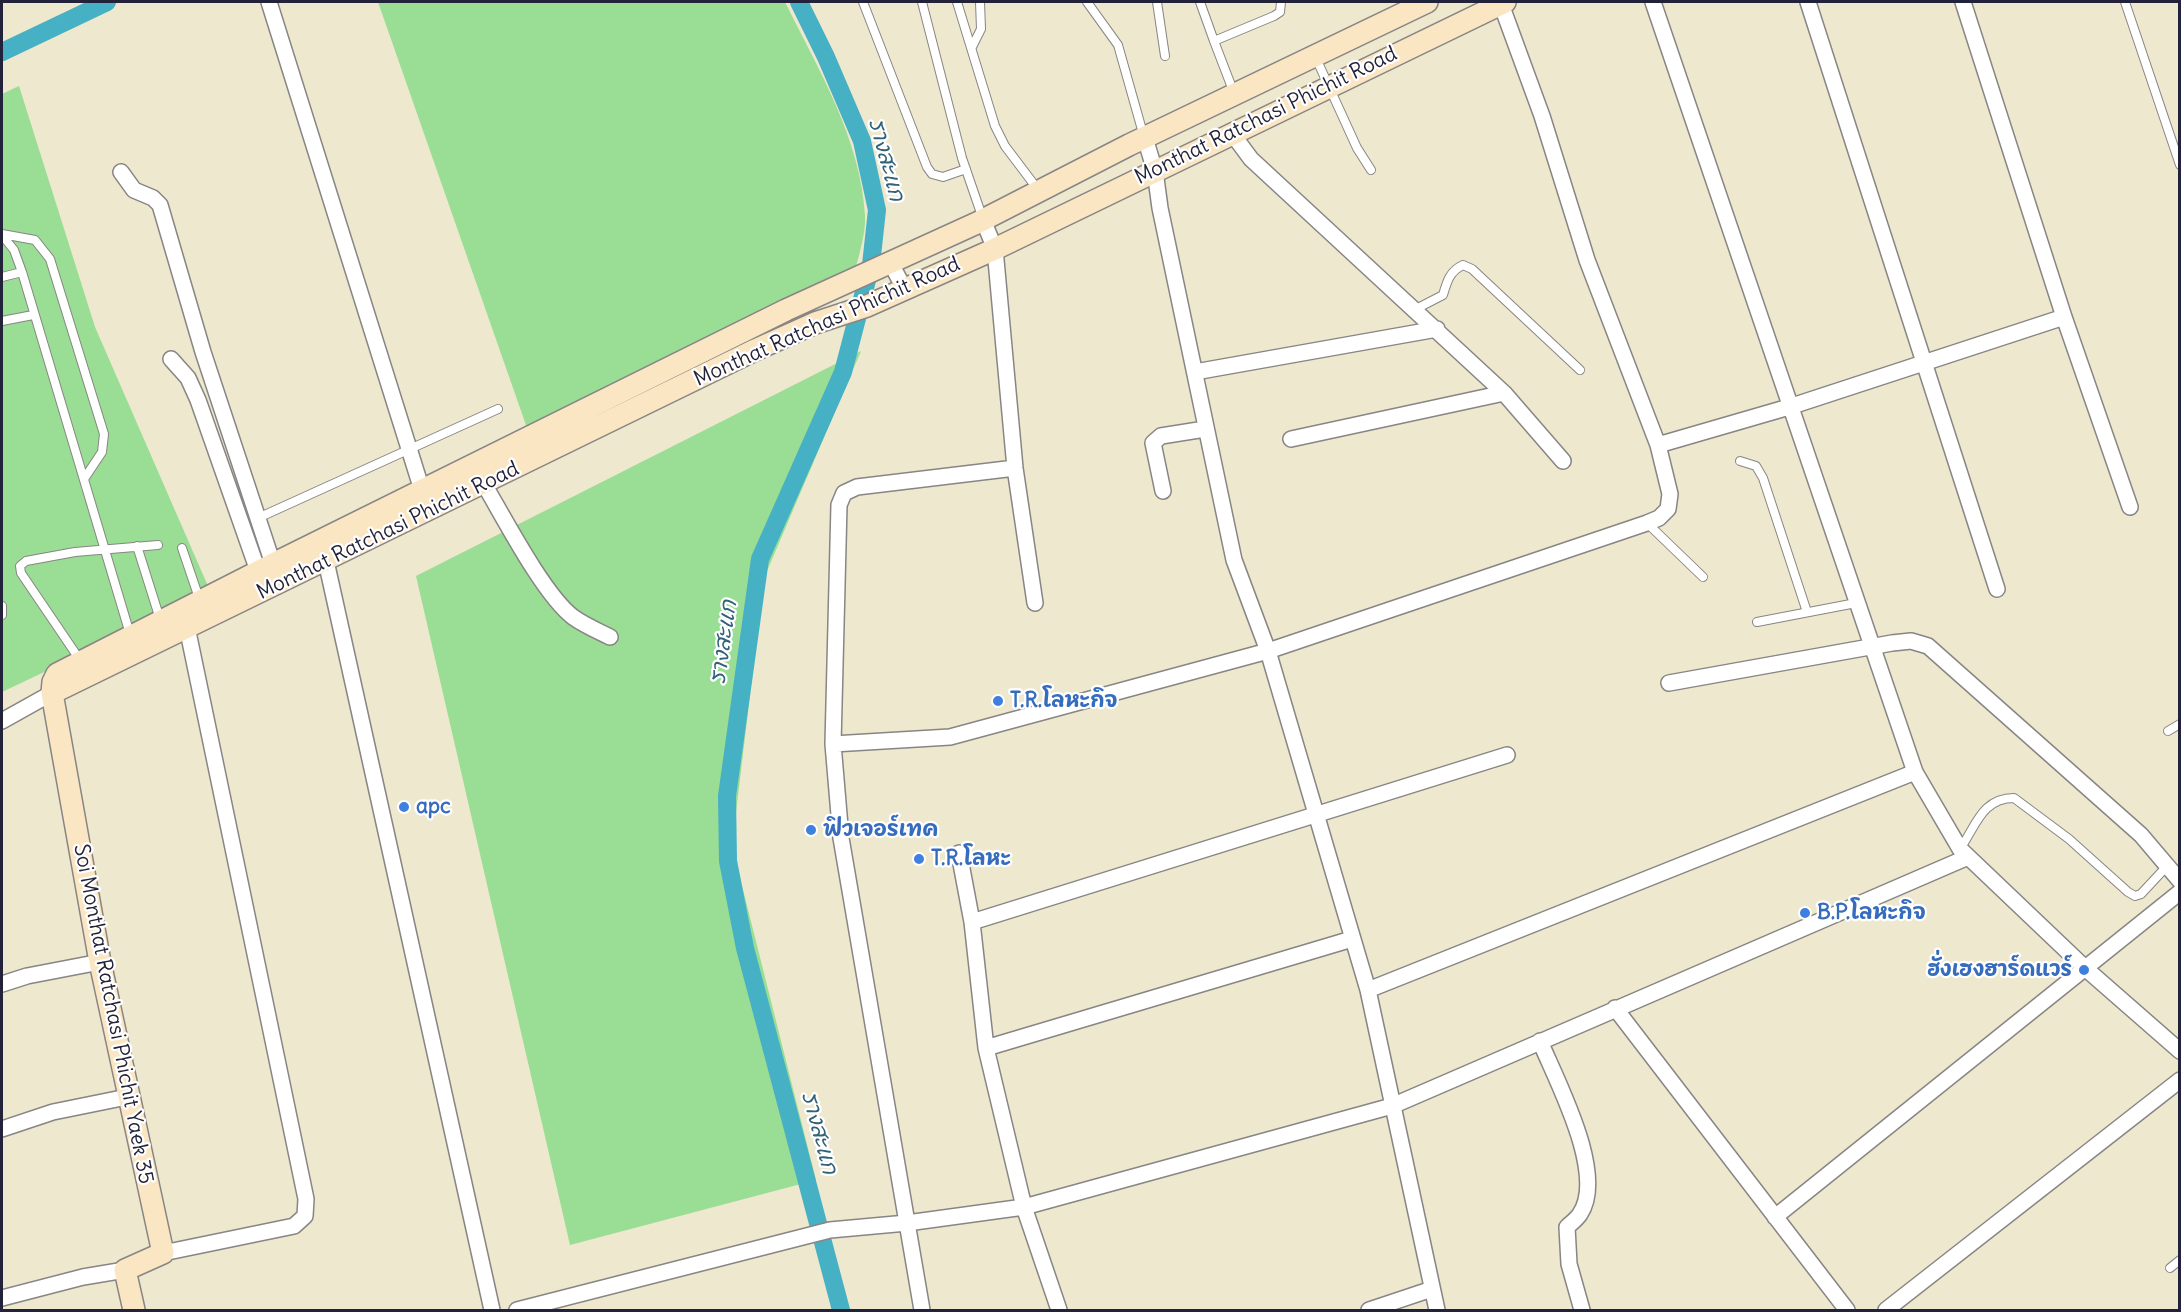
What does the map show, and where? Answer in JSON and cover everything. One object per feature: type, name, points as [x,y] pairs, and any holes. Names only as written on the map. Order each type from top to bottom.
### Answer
[{"type":"street","points":[[269,2],[422,490]]},
{"type":"street","name":"Monthat Ratchasi Phichit Road","points":[[52,693],[53,682],[57,674],[80,660],[786,310],[983,220],[1145,138],[1426,2]]},
{"type":"street","points":[[1653,2],[1915,772],[1964,853],[2085,968],[2180,1051]]},
{"type":"street","points":[[1808,2],[1997,589]]},
{"type":"street","points":[[1963,2],[2064,317],[2130,507]]},
{"type":"street","points":[[832,744],[950,737],[1268,651],[1659,518],[1668,508],[1670,494],[1658,445],[1587,260],[1542,116],[1503,3]]},
{"type":"street","name":"Monthat Ratchasi Phichit Road","points":[[2,721],[52,693],[326,562],[806,327],[867,306],[995,249],[1231,132],[1503,3]]},
{"type":"street","points":[[1231,132],[1251,159],[1504,393],[1563,461]]},
{"type":"street","points":[[1145,138],[1155,171],[1160,208],[1234,560],[1268,651],[1368,990],[1437,1311]]},
{"type":"street","points":[[121,172],[134,190],[153,198],[160,205],[203,352],[258,518],[265,567]]},
{"type":"street","points":[[983,220],[995,249],[1015,468],[1035,603]]},
{"type":"street","points":[[881,266],[904,288]]},
{"type":"street","points":[[786,310],[806,327]]},
{"type":"street","points":[[1658,445],[1789,407],[2064,317]]},
{"type":"street","points":[[1195,372],[1437,329]]},
{"type":"street","points":[[171,358],[188,378],[198,400],[265,567]]},
{"type":"street","points":[[1291,439],[1504,393]]},
{"type":"street","points":[[1163,491],[1153,443],[1161,436],[1205,429]]},
{"type":"street","points":[[922,1311],[842,838],[832,744],[838,505],[844,493],[857,487],[1015,468]]},
{"type":"street","points":[[484,483],[525,552],[564,609],[582,623],[610,637]]},
{"type":"street","points":[[321,541],[492,1311]]},
{"type":"street","points":[[2,1298],[83,1277],[125,1270],[162,1253],[294,1226],[305,1216],[306,1199],[187,627]]},
{"type":"street","points":[[1669,683],[1911,641],[1928,646],[2141,835],[2180,881]]},
{"type":"street","name":"Soi Monthat Ratchasi Phichit Yaek 35","points":[[52,693],[100,962],[162,1253]]},
{"type":"street","points":[[972,922],[1507,755]]},
{"type":"street","points":[[1368,990],[1915,772]]},
{"type":"street","points":[[959,853],[972,922],[986,1048],[1024,1207],[1059,1311]]},
{"type":"street","points":[[517,1311],[831,1230],[907,1223],[1024,1207],[1392,1106],[1964,853]]},
{"type":"street","points":[[1775,1217],[2180,892]]},
{"type":"street","points":[[986,1048],[1352,939]]},
{"type":"street","points":[[2,984],[27,976],[100,962]]},
{"type":"street","points":[[1616,1008],[1847,1311]]},
{"type":"street","points":[[1540,1041],[1581,1144],[1588,1178],[1581,1214],[1567,1227],[1569,1264],[1582,1311]]},
{"type":"street","points":[[1886,1311],[2180,1080]]},
{"type":"street","points":[[2,1129],[53,1112],[127,1097]]},
{"type":"street","points":[[125,1270],[134,1311]]},
{"type":"street","points":[[1369,1311],[1432,1289]]},
{"type":"lane","points":[[863,2],[927,167],[932,174],[944,177],[966,169]]},
{"type":"lane","points":[[922,2],[966,169],[983,220]]},
{"type":"lane","points":[[957,2],[995,126],[1005,146],[1040,192]]},
{"type":"lane","points":[[972,47],[981,29],[980,2]]},
{"type":"lane","points":[[1087,2],[1118,45],[1145,138]]},
{"type":"lane","points":[[1157,2],[1165,56]]},
{"type":"lane","points":[[1200,2],[1235,94]]},
{"type":"lane","points":[[1214,41],[1274,16],[1280,12],[1281,2]]},
{"type":"lane","points":[[2125,2],[2180,165]]},
{"type":"lane","points":[[1314,56],[1357,148],[1371,170]]},
{"type":"lane","points":[[2,234],[14,250],[22,272],[130,635]]},
{"type":"lane","points":[[2,234],[35,240],[50,259],[104,434],[102,452],[84,479]]},
{"type":"lane","points":[[1414,310],[1443,295],[1448,278],[1456,268],[1463,265],[1472,269],[1580,370]]},
{"type":"lane","points":[[2,277],[22,272]]},
{"type":"lane","points":[[2,321],[33,315]]},
{"type":"lane","points":[[258,518],[498,409]]},
{"type":"lane","points":[[1740,461],[1756,466],[1763,478],[1807,612]]},
{"type":"lane","points":[[1647,523],[1703,577]]},
{"type":"lane","points":[[80,660],[21,573],[20,566],[26,561],[104,548],[158,545]]},
{"type":"lane","points":[[137,546],[161,620]]},
{"type":"lane","points":[[183,548],[200,601]]},
{"type":"lane","points":[[1757,622],[1856,603]]},
{"type":"lane","points":[[2,606],[2,615]]},
{"type":"lane","points":[[2168,731],[2180,724]]},
{"type":"lane","points":[[1964,853],[1986,807],[2003,798],[2014,798],[2069,839],[2135,896],[2141,894],[2168,865]]},
{"type":"lane","points":[[2170,1268],[2180,1260]]},
{"type":"green space","points":[[378,2],[785,2],[836,105],[855,160],[862,187],[865,223],[855,271],[527,428]]},
{"type":"green space","points":[[19,86],[95,327],[211,593],[2,692],[2,94]]},
{"type":"green space","points":[[861,351],[764,578],[732,846],[816,1180],[570,1245],[416,576]]},
{"type":"waterway","points":[[2,52],[107,2]]},
{"type":"waterway","name":"รางสะแก","points":[[799,2],[826,57],[862,141],[877,210],[871,265],[843,372],[760,559],[727,796],[728,861],[745,948],[841,1310]]},
{"type":"place","name":"T.R.โลหะกิจ","points":[[998,701]]},
{"type":"place","name":"apc","points":[[404,807]]},
{"type":"place","name":"ฟิวเจอร์เทค","points":[[811,830]]},
{"type":"place","name":"T.R.โลหะ","points":[[919,859]]},
{"type":"place","name":"B.P.โลหะกิจ","points":[[1805,913]]},
{"type":"place","name":"ฮั่งเฮงฮาร์ดแวร์","points":[[2084,970]]}]
